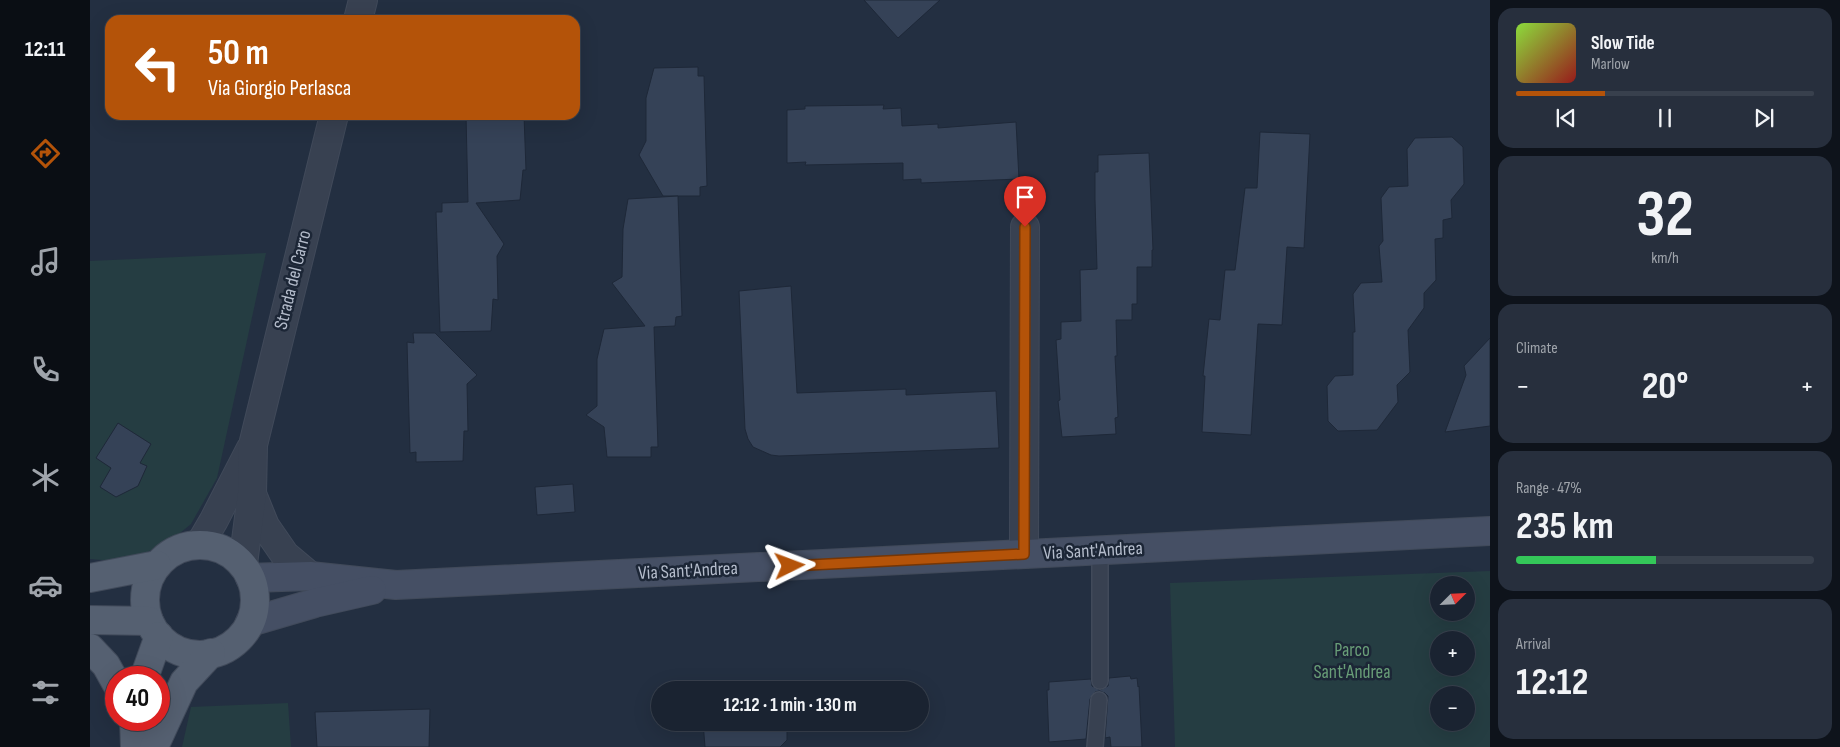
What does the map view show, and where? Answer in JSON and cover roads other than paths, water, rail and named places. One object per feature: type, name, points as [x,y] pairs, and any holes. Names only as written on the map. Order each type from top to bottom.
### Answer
[{"type":"main road","points":[[200,544],[215,547],[230,554],[246,571],[254,592],[254,608],[250,622],[241,637],[228,647],[212,653],[197,655],[182,652],[170,645],[154,628],[146,607],[146,592],[150,578],[157,565],[169,554],[184,547],[200,544]]},
{"type":"main road","points":[[90,578],[157,565]]},
{"type":"main road","points":[[90,620],[154,628]]},
{"type":"main road","points":[[146,666],[154,628]]},
{"type":"main road","points":[[90,648],[107,666]]},
{"type":"main road","points":[[154,747],[184,682],[212,653]]},
{"type":"main road","points":[[134,731],[135,747]]},
{"type":"street","points":[[359,15],[363,0]]},
{"type":"street","name":"Strada del Carro","points":[[200,544],[252,444],[333,120]]},
{"type":"street","points":[[1024,554],[1025,227]]},
{"type":"street","name":"Strada del Carro","points":[[246,571],[252,494],[252,444]]},
{"type":"street","name":"Strada del Carro","points":[[252,494],[265,526],[284,555],[310,576]]},
{"type":"street","name":"Via Sant'Andrea","points":[[246,571],[396,585],[1490,531]]},
{"type":"street","name":"Via Sant'Andrea","points":[[250,622],[315,603],[396,585]]},
{"type":"lane","points":[[1100,550],[1100,681]]},
{"type":"lane","points":[[1095,747],[1099,700]]},
{"type":"park label","name":"Parco Sant'Andrea","points":[[1352,661]]}]
